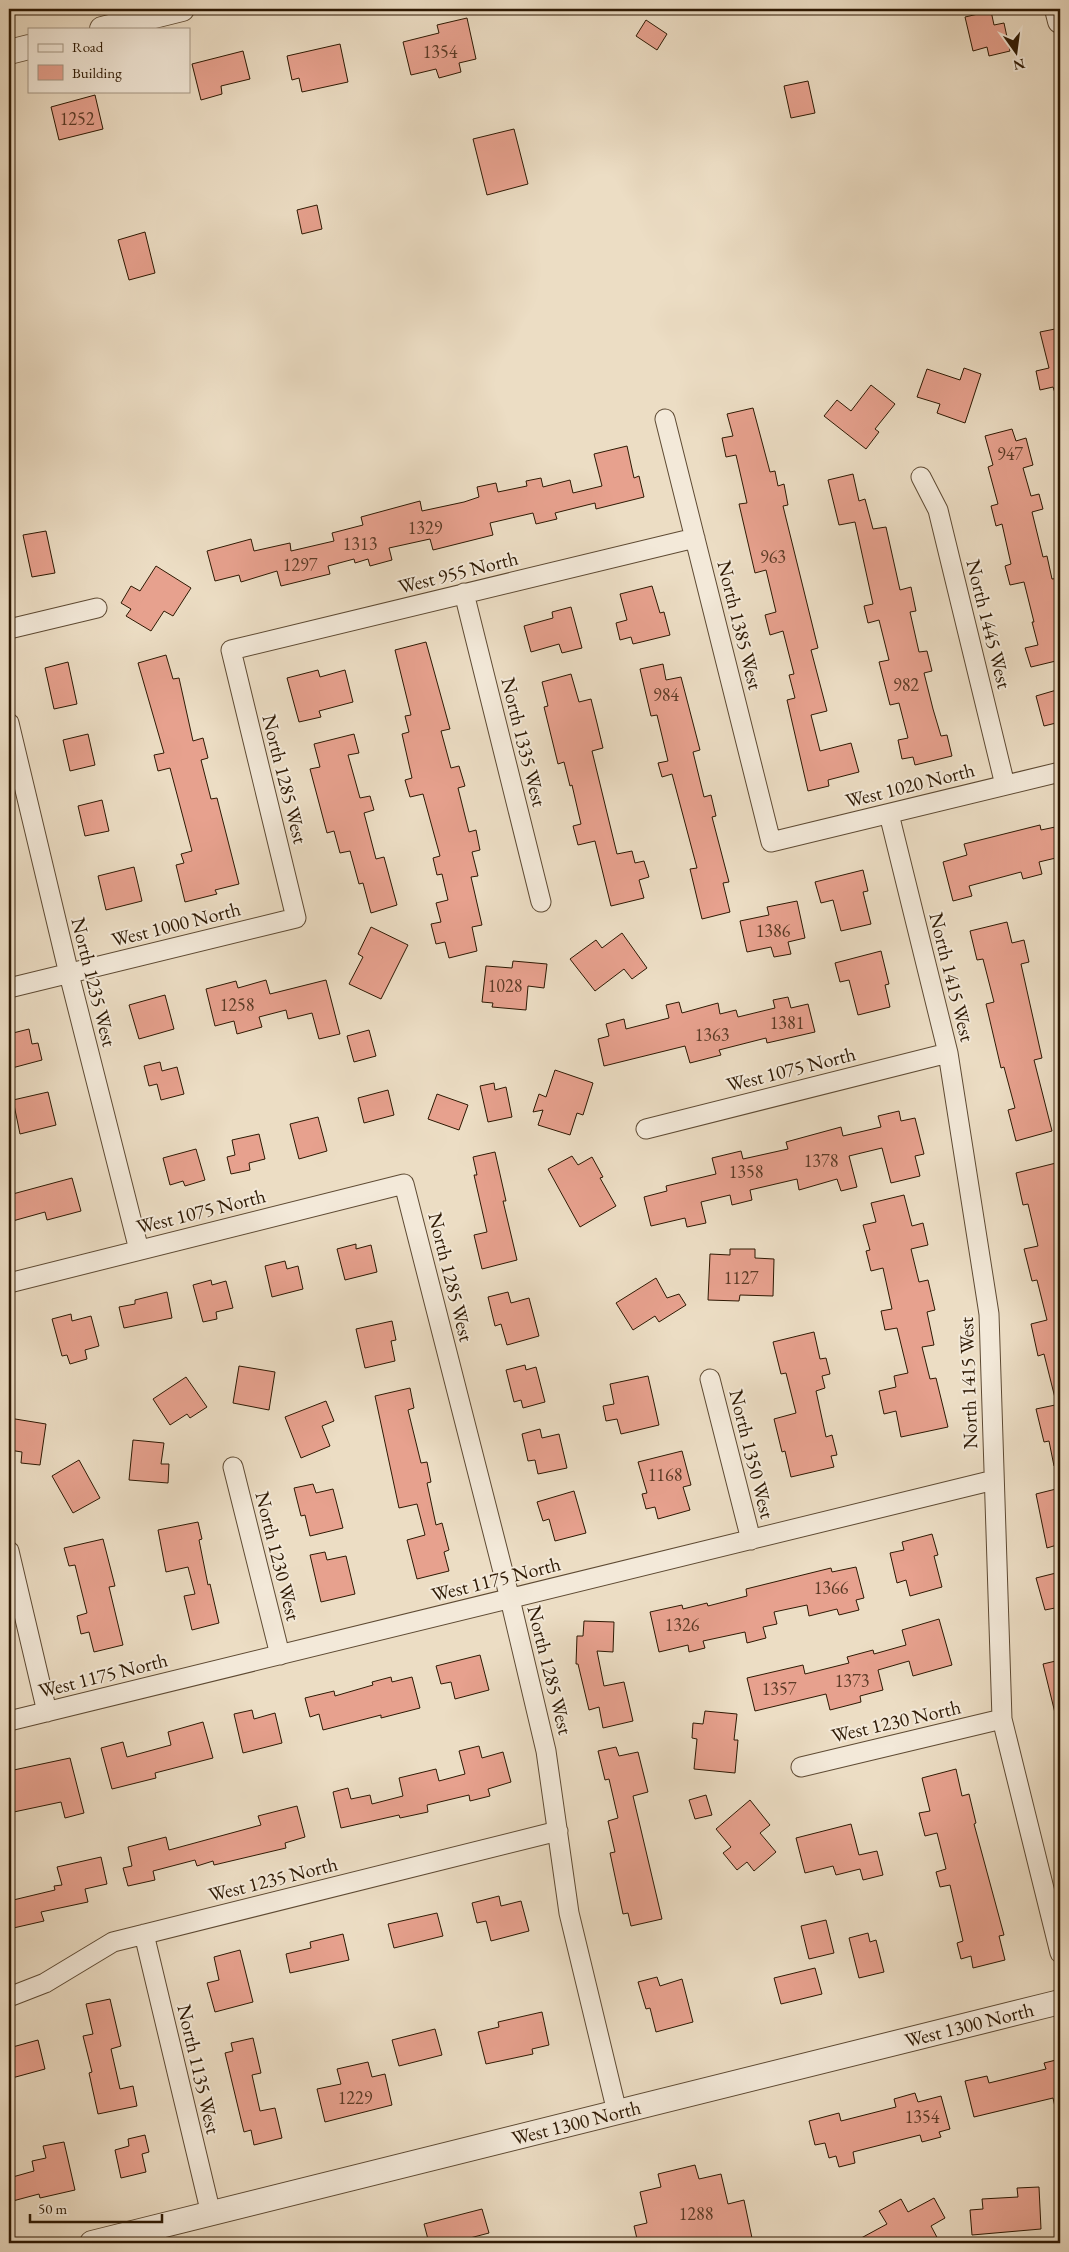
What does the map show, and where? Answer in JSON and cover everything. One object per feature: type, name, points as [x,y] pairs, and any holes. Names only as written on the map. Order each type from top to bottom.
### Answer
[{"type":"street","points":[[106,28],[182,9]]},
{"type":"street","points":[[1057,9],[1060,21]]},
{"type":"street","points":[[9,52],[28,47]]},
{"type":"street","name":"North 1385 West","points":[[665,420],[771,842]]},
{"type":"street","name":"North 1445 West","points":[[921,477],[938,510],[1005,786]]},
{"type":"street","name":"West 955 North","points":[[231,650],[695,538]]},
{"type":"street","name":"North 1335 West","points":[[464,594],[541,902]]},
{"type":"street","points":[[9,629],[97,608]]},
{"type":"street","name":"North 1285 West","points":[[231,650],[296,918]]},
{"type":"street","name":"North 1235 West","points":[[9,723],[68,974],[139,1250]]},
{"type":"street","name":"West 1020 North","points":[[771,842],[1060,772]]},
{"type":"street","name":"North 1415 West","points":[[890,814],[948,1053],[988,1314],[1002,1719],[1060,1953]]},
{"type":"street","name":"West 1000 North","points":[[9,988],[296,918]]},
{"type":"street","name":"West 1075 North","points":[[646,1129],[948,1053]]},
{"type":"street","name":"North 1285 West","points":[[404,1184],[510,1598],[546,1750],[569,1913],[617,2112]]},
{"type":"street","name":"West 1075 North","points":[[9,1282],[404,1184]]},
{"type":"street","name":"North 1350 West","points":[[710,1379],[751,1540]]},
{"type":"street","name":"North 1230 West","points":[[233,1467],[280,1655]]},
{"type":"street","name":"West 1175 North","points":[[9,1722],[994,1480]]},
{"type":"street","points":[[9,1550],[47,1712]]},
{"type":"street","name":"West 1230 North","points":[[801,1767],[1002,1719]]},
{"type":"street","name":"West 1235 North","points":[[9,1997],[45,1982],[113,1942],[558,1831]]},
{"type":"street","name":"North 1135 West","points":[[144,1934],[211,2214]]},
{"type":"street","name":"West 1300 North","points":[[92,2243],[1060,2002]]},
{"type":"building","points":[[991,11],[994,25],[1004,23],[1010,51],[989,56],[987,47],[973,51],[965,17]]},
{"type":"building","points":[[467,18],[476,59],[459,63],[461,72],[439,78],[436,69],[411,75],[403,42],[439,33],[437,25]]},
{"type":"building","points":[[646,20],[667,34],[657,50],[636,36]]},
{"type":"building","points":[[340,44],[348,82],[302,92],[299,78],[292,80],[287,56]]},
{"type":"building","points":[[243,51],[250,79],[221,86],[222,94],[201,100],[192,64]]},
{"type":"building","points":[[808,81],[815,113],[791,118],[784,86]]},
{"type":"building","points":[[95,95],[103,129],[59,140],[51,107]]},
{"type":"building","points":[[514,129],[528,184],[487,195],[473,139]]},
{"type":"building","points":[[317,205],[322,229],[302,234],[297,210]]},
{"type":"building","points":[[145,232],[155,273],[129,280],[118,240]]},
{"type":"building","points":[[1060,328],[1060,393],[1055,393],[1053,387],[1040,390],[1036,371],[1049,368],[1040,332]]},
{"type":"building","points":[[964,368],[981,374],[965,423],[937,413],[940,404],[917,397],[927,369],[960,380]]},
{"type":"building","points":[[871,385],[895,404],[875,429],[879,432],[866,449],[824,416],[837,400],[851,411]]},
{"type":"building","points":[[753,408],[770,472],[775,471],[778,486],[784,484],[788,505],[783,506],[818,648],[811,650],[827,711],[811,715],[820,751],[851,743],[859,772],[828,780],[829,786],[808,791],[787,700],[795,698],[789,675],[794,674],[783,631],[770,635],[765,615],[776,612],[766,570],[755,573],[739,504],[747,503],[736,455],[726,457],[722,438],[733,436],[727,414]]},
{"type":"building","points":[[1012,429],[1016,441],[1026,438],[1033,465],[1023,468],[1031,496],[1039,494],[1043,509],[1032,512],[1043,557],[1047,556],[1052,579],[1060,578],[1060,660],[1031,667],[1025,648],[1038,645],[1032,622],[1034,622],[1024,582],[1010,585],[1005,566],[1011,564],[1002,524],[996,526],[991,506],[998,504],[988,467],[993,465],[985,436]]},
{"type":"building","points":[[627,446],[634,478],[639,476],[644,497],[596,509],[595,503],[555,513],[557,519],[536,524],[533,513],[490,523],[493,535],[433,550],[430,539],[389,548],[392,560],[370,566],[368,559],[355,563],[354,559],[328,566],[330,574],[281,586],[277,571],[241,582],[239,575],[215,581],[207,551],[251,539],[254,551],[290,543],[291,551],[334,541],[332,533],[363,525],[361,517],[420,501],[422,511],[464,502],[479,497],[477,487],[496,483],[498,492],[527,486],[526,481],[541,478],[543,487],[570,480],[573,493],[602,486],[594,454]]},
{"type":"building","points":[[853,474],[859,501],[865,499],[873,529],[886,527],[900,590],[911,587],[916,611],[910,612],[919,652],[927,651],[932,671],[924,673],[941,736],[947,735],[952,756],[915,765],[913,757],[902,759],[898,740],[908,738],[899,703],[890,705],[879,662],[889,660],[879,620],[868,623],[864,606],[873,604],[855,522],[839,525],[828,480]]},
{"type":"building","points":[[46,531],[55,573],[32,577],[23,535]]},
{"type":"building","points":[[156,566],[191,588],[173,616],[164,611],[151,631],[126,616],[131,609],[121,603],[131,586],[140,591]]},
{"type":"building","points":[[652,586],[660,613],[664,612],[670,635],[633,644],[631,637],[620,640],[616,623],[627,620],[620,594]]},
{"type":"building","points":[[571,607],[582,648],[562,653],[559,644],[531,652],[524,626],[553,618],[552,612]]},
{"type":"building","points":[[426,642],[450,729],[441,731],[451,768],[459,766],[465,786],[458,788],[469,832],[476,830],[480,850],[472,852],[478,876],[471,877],[482,925],[472,927],[477,951],[449,958],[445,942],[436,944],[431,924],[441,922],[436,903],[448,900],[442,874],[437,875],[433,858],[440,856],[423,794],[410,797],[405,780],[412,778],[402,734],[409,732],[405,716],[411,715],[395,650]]},
{"type":"building","points":[[166,655],[173,679],[179,678],[193,741],[203,738],[208,758],[201,760],[211,799],[217,798],[239,884],[215,890],[217,894],[185,902],[176,865],[184,863],[181,854],[192,851],[170,768],[158,771],[154,755],[164,753],[138,663]]},
{"type":"building","points":[[68,662],[77,704],[54,709],[45,668]]},
{"type":"building","points":[[663,664],[666,680],[681,677],[700,750],[693,752],[704,797],[711,795],[716,816],[712,817],[729,882],[723,883],[730,912],[702,919],[690,869],[697,868],[672,774],[662,777],[658,763],[668,761],[657,715],[651,716],[640,669]]},
{"type":"building","points":[[318,670],[320,677],[345,670],[353,702],[319,711],[321,717],[299,722],[287,678]]},
{"type":"building","points":[[571,674],[579,702],[591,699],[603,748],[592,751],[617,854],[632,851],[635,863],[644,861],[649,877],[639,880],[644,898],[611,906],[595,841],[578,845],[573,826],[581,824],[572,785],[570,786],[564,762],[558,764],[544,707],[548,706],[542,682]]},
{"type":"building","points":[[1060,689],[1060,722],[1044,726],[1036,696]]},
{"type":"building","points":[[88,734],[95,765],[70,771],[63,740]]},
{"type":"building","points":[[354,734],[359,753],[348,755],[360,798],[370,796],[374,810],[364,813],[376,859],[384,857],[397,905],[371,913],[363,883],[359,884],[350,851],[340,853],[334,831],[327,833],[310,769],[320,767],[314,744]]},
{"type":"building","points":[[102,800],[109,831],[85,836],[78,806]]},
{"type":"building","points":[[1040,825],[1041,830],[1060,826],[1060,857],[1039,862],[1042,874],[1023,879],[1021,872],[969,886],[972,896],[953,901],[943,862],[967,855],[964,844]]},
{"type":"building","points":[[134,867],[142,901],[106,910],[98,876]]},
{"type":"building","points":[[863,870],[868,891],[863,892],[871,924],[841,931],[833,900],[821,903],[815,882]]},
{"type":"building","points":[[797,901],[805,938],[788,942],[791,954],[774,957],[771,947],[747,952],[740,921],[769,915],[767,907]]},
{"type":"building","points":[[1007,922],[1012,943],[1024,940],[1029,962],[1021,964],[1042,1058],[1034,1060],[1052,1131],[1016,1141],[1008,1110],[1015,1108],[1004,1067],[1001,1068],[986,1004],[994,1002],[983,959],[977,960],[970,931]]},
{"type":"building","points":[[371,927],[408,945],[381,999],[349,984],[363,957],[358,954]]},
{"type":"building","points":[[622,933],[647,968],[632,979],[624,969],[595,991],[570,959],[596,940],[602,948]]},
{"type":"building","points":[[881,951],[889,984],[885,985],[890,1007],[858,1015],[849,980],[840,982],[835,963]]},
{"type":"building","points":[[513,961],[547,964],[544,988],[528,986],[526,1010],[492,1007],[493,1003],[482,1002],[486,966],[512,968]]},
{"type":"building","points":[[266,980],[270,994],[326,980],[340,1034],[319,1039],[312,1013],[288,1019],[286,1010],[259,1017],[262,1027],[237,1034],[234,1021],[215,1026],[206,989],[236,981],[238,988]]},
{"type":"building","points":[[165,995],[174,1029],[139,1039],[129,1005]]},
{"type":"building","points":[[788,997],[791,1008],[808,1004],[815,1032],[767,1043],[766,1038],[719,1050],[721,1055],[690,1063],[685,1046],[604,1066],[598,1039],[609,1036],[606,1024],[624,1019],[626,1029],[669,1018],[666,1005],[679,1002],[682,1013],[718,1003],[720,1014],[736,1010],[738,1017],[775,1008],[773,1000]]},
{"type":"building","points":[[29,1029],[32,1044],[38,1043],[42,1060],[12,1068],[9,1053],[9,1034]]},
{"type":"building","points":[[369,1030],[376,1056],[354,1062],[347,1036]]},
{"type":"building","points":[[160,1062],[162,1071],[177,1067],[184,1094],[161,1100],[157,1084],[149,1086],[144,1066]]},
{"type":"building","points":[[555,1070],[593,1083],[583,1115],[577,1113],[570,1135],[538,1125],[543,1110],[533,1112],[539,1094],[546,1097]]},
{"type":"building","points":[[494,1083],[495,1090],[506,1087],[512,1117],[488,1122],[480,1086]]},
{"type":"building","points":[[388,1090],[394,1115],[364,1123],[358,1098]]},
{"type":"building","points":[[48,1092],[56,1125],[20,1134],[13,1100]]},
{"type":"building","points":[[437,1094],[468,1105],[459,1130],[428,1119]]},
{"type":"building","points":[[899,1111],[901,1121],[915,1118],[924,1154],[915,1156],[920,1176],[891,1183],[882,1148],[849,1156],[857,1187],[841,1191],[837,1179],[799,1190],[797,1179],[750,1190],[752,1200],[732,1205],[730,1195],[701,1202],[706,1223],[687,1227],[685,1218],[651,1226],[644,1197],[667,1191],[666,1186],[716,1174],[712,1158],[741,1151],[743,1159],[788,1149],[786,1142],[841,1127],[843,1136],[881,1127],[878,1116]]},
{"type":"building","points":[[318,1117],[327,1151],[299,1159],[290,1124]]},
{"type":"building","points":[[259,1134],[265,1159],[249,1163],[250,1170],[231,1174],[227,1157],[235,1155],[232,1140]]},
{"type":"building","points":[[196,1149],[205,1180],[185,1186],[183,1181],[170,1185],[163,1158]]},
{"type":"building","points":[[495,1152],[506,1201],[503,1201],[517,1260],[482,1269],[474,1235],[487,1232],[474,1175],[477,1175],[473,1157]]},
{"type":"building","points":[[572,1156],[578,1165],[592,1157],[603,1177],[600,1178],[616,1206],[580,1227],[548,1169]]},
{"type":"building","points":[[1056,1163],[1060,1182],[1060,1398],[1055,1398],[1044,1354],[1038,1356],[1031,1324],[1047,1320],[1037,1280],[1032,1281],[1024,1249],[1038,1246],[1028,1204],[1023,1205],[1016,1173]]},
{"type":"building","points":[[72,1178],[81,1211],[47,1220],[45,1212],[9,1222],[9,1195]]},
{"type":"building","points":[[904,1195],[912,1226],[923,1223],[928,1245],[911,1249],[919,1282],[928,1280],[935,1310],[927,1312],[934,1345],[922,1347],[930,1379],[936,1378],[948,1427],[901,1437],[896,1411],[884,1414],[879,1391],[896,1387],[894,1376],[908,1373],[897,1328],[885,1330],[881,1311],[892,1309],[883,1268],[871,1271],[866,1251],[870,1250],[863,1225],[876,1222],[871,1203]]},
{"type":"building","points":[[356,1244],[356,1249],[371,1245],[377,1272],[345,1280],[337,1249]]},
{"type":"building","points":[[730,1249],[755,1249],[755,1258],[774,1259],[773,1296],[740,1295],[739,1301],[708,1300],[710,1254],[730,1255]]},
{"type":"building","points":[[285,1261],[287,1269],[298,1266],[303,1289],[272,1297],[265,1266]]},
{"type":"building","points":[[656,1278],[667,1298],[679,1294],[686,1305],[659,1322],[655,1316],[633,1330],[616,1303]]},
{"type":"building","points":[[211,1280],[212,1285],[226,1281],[233,1308],[216,1312],[217,1319],[203,1322],[193,1285]]},
{"type":"building","points":[[167,1292],[172,1318],[124,1328],[119,1307],[135,1304],[135,1300]]},
{"type":"building","points":[[508,1292],[511,1303],[529,1298],[539,1336],[507,1345],[501,1324],[495,1326],[488,1297]]},
{"type":"building","points":[[71,1314],[72,1321],[91,1316],[99,1346],[85,1350],[87,1359],[70,1364],[67,1355],[62,1356],[52,1319]]},
{"type":"building","points":[[392,1321],[396,1340],[391,1341],[395,1361],[365,1368],[356,1329]]},
{"type":"building","points":[[814,1332],[820,1359],[826,1358],[830,1374],[822,1376],[825,1388],[816,1391],[826,1437],[832,1435],[837,1455],[831,1456],[834,1467],[791,1477],[785,1451],[782,1452],[774,1419],[796,1413],[786,1373],[781,1374],[773,1342]]},
{"type":"building","points":[[525,1365],[526,1370],[536,1367],[545,1402],[523,1408],[521,1400],[514,1402],[506,1370]]},
{"type":"building","points":[[239,1366],[275,1372],[269,1410],[233,1403]]},
{"type":"building","points":[[648,1376],[659,1425],[621,1434],[617,1419],[606,1421],[603,1406],[614,1404],[610,1384]]},
{"type":"building","points":[[186,1377],[207,1407],[190,1418],[187,1414],[170,1425],[153,1399]]},
{"type":"building","points":[[410,1388],[414,1408],[408,1410],[421,1463],[427,1462],[431,1482],[427,1483],[436,1525],[442,1523],[449,1550],[444,1552],[449,1571],[417,1579],[407,1540],[425,1535],[417,1504],[399,1508],[375,1396]]},
{"type":"building","points":[[326,1401],[334,1421],[322,1426],[330,1446],[301,1458],[285,1417]]},
{"type":"building","points":[[1060,1404],[1060,1466],[1054,1466],[1049,1441],[1044,1442],[1036,1409]]},
{"type":"building","points":[[9,1418],[46,1424],[40,1465],[21,1463],[22,1452],[9,1450]]},
{"type":"building","points":[[540,1429],[542,1438],[559,1434],[567,1468],[538,1474],[535,1460],[528,1461],[522,1434]]},
{"type":"building","points":[[133,1440],[164,1443],[161,1464],[169,1464],[168,1483],[129,1480]]},
{"type":"building","points":[[682,1451],[691,1485],[683,1487],[690,1510],[658,1519],[655,1507],[646,1509],[642,1494],[647,1493],[638,1462]]},
{"type":"building","points":[[79,1460],[100,1498],[73,1513],[52,1476]]},
{"type":"building","points":[[313,1484],[316,1493],[333,1489],[343,1528],[310,1536],[305,1515],[301,1516],[294,1488]]},
{"type":"building","points":[[1060,1488],[1060,1544],[1047,1548],[1036,1494]]},
{"type":"building","points":[[574,1491],[586,1533],[555,1541],[549,1519],[543,1521],[537,1502]]},
{"type":"building","points":[[198,1522],[202,1539],[199,1540],[208,1585],[210,1584],[219,1623],[192,1630],[184,1596],[195,1594],[188,1567],[166,1572],[158,1530]]},
{"type":"building","points":[[932,1534],[938,1555],[934,1556],[942,1587],[910,1596],[906,1580],[897,1583],[890,1553],[904,1550],[902,1542]]},
{"type":"building","points":[[103,1539],[115,1586],[109,1587],[123,1645],[94,1652],[89,1632],[81,1634],[77,1616],[87,1613],[75,1565],[69,1566],[64,1548]]},
{"type":"building","points":[[325,1552],[327,1560],[346,1556],[355,1594],[321,1602],[310,1555]]},
{"type":"building","points":[[856,1567],[864,1598],[856,1600],[859,1610],[839,1615],[837,1609],[809,1616],[807,1605],[774,1612],[777,1624],[763,1627],[766,1638],[747,1643],[745,1632],[703,1641],[705,1648],[689,1652],[688,1645],[659,1652],[650,1612],[682,1605],[683,1609],[707,1603],[708,1606],[747,1596],[746,1589],[831,1568],[832,1572]]},
{"type":"building","points":[[1060,1572],[1060,1607],[1045,1610],[1036,1578]]},
{"type":"building","points":[[939,1619],[952,1665],[913,1676],[909,1661],[878,1670],[883,1690],[860,1696],[861,1702],[830,1710],[826,1694],[755,1711],[747,1678],[803,1665],[805,1674],[849,1663],[847,1657],[873,1650],[874,1654],[906,1645],[902,1630]]},
{"type":"building","points":[[584,1621],[614,1622],[613,1652],[597,1651],[604,1686],[624,1682],[633,1721],[603,1728],[599,1707],[589,1710],[578,1664],[576,1664],[577,1636],[583,1636]]},
{"type":"building","points":[[480,1655],[489,1690],[455,1699],[451,1682],[441,1684],[436,1666]]},
{"type":"building","points":[[1060,1660],[1060,1713],[1055,1713],[1043,1664]]},
{"type":"building","points":[[391,1677],[392,1682],[412,1677],[420,1708],[381,1718],[381,1715],[323,1730],[319,1714],[310,1717],[305,1698],[334,1691],[335,1696],[373,1685],[372,1682]]},
{"type":"building","points":[[252,1710],[254,1719],[275,1713],[282,1743],[243,1753],[234,1714]]},
{"type":"building","points":[[705,1711],[737,1714],[734,1740],[738,1740],[735,1773],[694,1769],[697,1739],[692,1738],[693,1723],[703,1724]]},
{"type":"building","points":[[203,1722],[213,1758],[155,1773],[156,1778],[112,1789],[101,1748],[123,1742],[127,1757],[171,1745],[168,1732]]},
{"type":"building","points":[[479,1746],[482,1758],[503,1752],[511,1782],[488,1789],[490,1796],[470,1801],[469,1795],[427,1805],[428,1812],[400,1818],[399,1815],[341,1828],[333,1792],[348,1788],[351,1799],[370,1795],[372,1804],[403,1796],[399,1778],[436,1769],[439,1781],[465,1774],[459,1751]]},
{"type":"building","points":[[616,1747],[619,1756],[638,1752],[648,1792],[633,1796],[662,1919],[631,1926],[628,1913],[623,1914],[610,1853],[615,1852],[608,1821],[618,1818],[609,1779],[605,1780],[598,1751]]},
{"type":"building","points":[[70,1758],[84,1813],[65,1818],[61,1802],[9,1813],[9,1771]]},
{"type":"building","points":[[956,1769],[962,1796],[969,1794],[976,1823],[974,1824],[1004,1935],[999,1936],[1005,1960],[973,1968],[971,1956],[961,1959],[957,1943],[963,1941],[950,1885],[940,1887],[936,1872],[946,1869],[937,1833],[925,1836],[919,1813],[930,1811],[922,1778]]},
{"type":"building","points":[[706,1795],[712,1815],[695,1819],[689,1800]]},
{"type":"building","points":[[750,1800],[770,1825],[760,1833],[776,1852],[754,1871],[747,1862],[737,1870],[723,1853],[731,1847],[716,1829]]},
{"type":"building","points":[[297,1806],[305,1837],[285,1843],[286,1848],[214,1865],[213,1861],[197,1866],[195,1860],[153,1871],[155,1880],[128,1886],[123,1868],[132,1866],[128,1847],[166,1837],[169,1850],[261,1825],[258,1816]]},
{"type":"building","points":[[851,1824],[859,1855],[877,1851],[883,1875],[863,1880],[860,1869],[836,1875],[833,1866],[805,1873],[796,1838]]},
{"type":"building","points":[[101,1857],[107,1884],[85,1889],[88,1902],[41,1912],[44,1921],[9,1929],[9,1901],[55,1890],[54,1886],[62,1885],[57,1867]]},
{"type":"building","points":[[499,1896],[501,1906],[521,1901],[529,1931],[491,1941],[486,1921],[477,1923],[472,1903]]},
{"type":"building","points":[[437,1913],[443,1936],[394,1948],[388,1924]]},
{"type":"building","points":[[826,1920],[834,1953],[809,1959],[801,1926]]},
{"type":"building","points":[[868,1933],[870,1942],[876,1940],[884,1972],[859,1978],[849,1938]]},
{"type":"building","points":[[343,1934],[349,1960],[290,1973],[286,1954],[311,1948],[310,1942]]},
{"type":"building","points":[[240,1950],[253,2002],[215,2012],[207,1983],[219,1980],[214,1957]]},
{"type":"building","points":[[815,1968],[822,1994],[781,2004],[774,1978]]},
{"type":"building","points":[[657,1977],[660,1986],[682,1979],[693,2022],[656,2032],[650,2008],[646,2009],[638,1982]]},
{"type":"building","points":[[110,1999],[121,2046],[111,2049],[120,2089],[133,2086],[137,2106],[98,2114],[89,2073],[92,2072],[83,2036],[93,2034],[86,2004]]},
{"type":"building","points":[[542,2012],[549,2045],[532,2049],[533,2054],[486,2064],[478,2032],[499,2027],[498,2022]]},
{"type":"building","points":[[435,2029],[442,2055],[399,2066],[392,2040]]},
{"type":"building","points":[[253,2038],[261,2073],[252,2075],[260,2111],[275,2108],[282,2138],[254,2145],[251,2130],[244,2132],[225,2053],[233,2051],[231,2043]]},
{"type":"building","points":[[38,2040],[45,2069],[12,2078],[9,2066],[9,2048]]},
{"type":"building","points":[[1060,2059],[1060,2106],[1055,2107],[1053,2098],[974,2117],[965,2081],[987,2076],[989,2083],[1046,2069],[1044,2063]]},
{"type":"building","points":[[368,2062],[372,2077],[385,2074],[392,2105],[325,2122],[317,2089],[341,2084],[337,2069]]},
{"type":"building","points":[[915,2093],[918,2102],[941,2096],[950,2129],[939,2132],[941,2137],[922,2142],[920,2135],[853,2152],[855,2163],[839,2167],[836,2156],[829,2158],[825,2143],[815,2145],[809,2121],[839,2113],[841,2121],[896,2107],[894,2099]]},
{"type":"building","points":[[145,2135],[149,2152],[142,2154],[146,2172],[121,2178],[115,2150],[129,2146],[128,2139]]},
{"type":"building","points":[[64,2142],[75,2190],[40,2198],[39,2194],[9,2202],[9,2178],[34,2171],[32,2161],[46,2158],[43,2146]]},
{"type":"building","points":[[695,2165],[699,2179],[721,2174],[728,2204],[744,2200],[752,2238],[731,2243],[638,2243],[634,2226],[647,2223],[640,2192],[661,2187],[658,2174]]},
{"type":"building","points":[[1039,2187],[1041,2229],[972,2235],[970,2210],[983,2209],[982,2199],[1018,2197],[1017,2188]]},
{"type":"building","points":[[934,2198],[945,2218],[931,2226],[940,2243],[852,2243],[887,2224],[879,2211],[901,2199],[908,2212]]},
{"type":"building","points":[[482,2209],[489,2233],[451,2243],[429,2243],[424,2224]]}]
